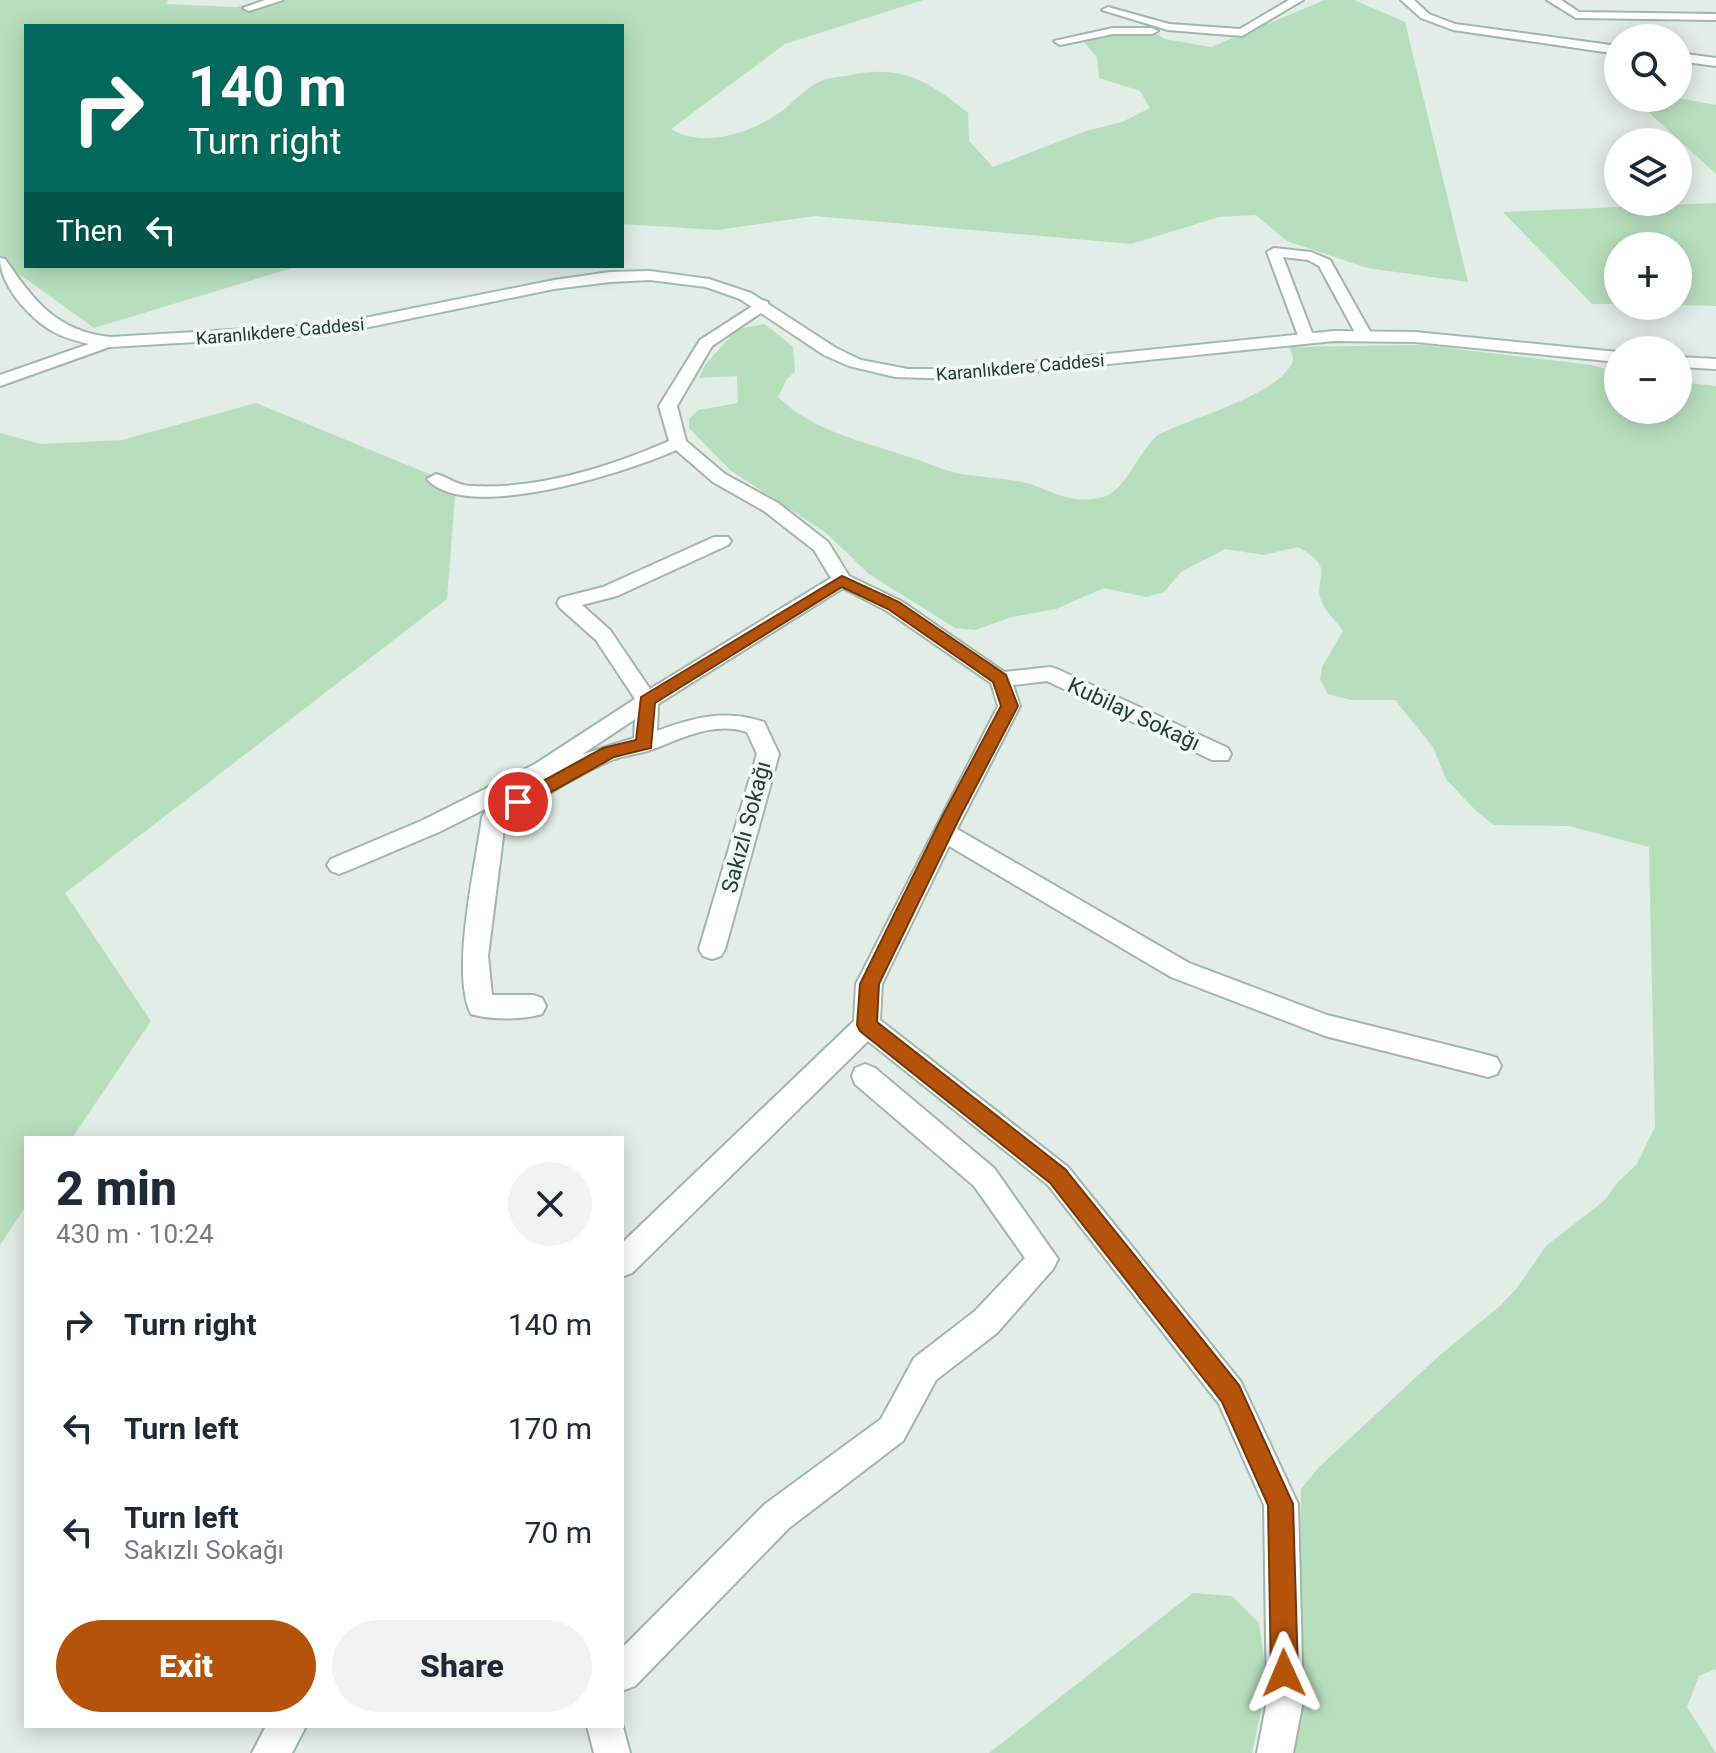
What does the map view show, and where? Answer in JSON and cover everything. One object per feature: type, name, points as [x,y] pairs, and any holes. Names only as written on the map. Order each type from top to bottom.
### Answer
[{"type":"street","points":[[249,8],[277,0]]},
{"type":"street","points":[[1407,0],[1425,16],[1453,27],[1604,48]]},
{"type":"street","points":[[1553,0],[1576,15],[1627,22],[1716,17]]},
{"type":"street","points":[[1060,41],[1113,31],[1151,31],[1211,38],[1242,33],[1288,1]]},
{"type":"street","points":[[1108,10],[1168,27],[1242,33]]},
{"type":"street","points":[[1692,59],[1716,62]]},
{"type":"street","points":[[1306,338],[1274,252],[1311,256],[1325,263],[1364,335]]},
{"type":"street","name":"Karanlıkdere Caddesi","points":[[0,262],[38,309],[64,331],[86,339],[109,342],[332,330],[610,277],[647,276],[702,282],[762,305],[835,354],[855,363],[907,374],[962,374],[1306,338],[1364,335],[1464,341],[1604,356]]},
{"type":"street","points":[[624,1261],[867,1025],[869,984],[1009,706],[1000,679],[894,606],[842,580],[821,546],[771,507],[719,478],[678,443],[668,406],[706,343],[762,305]]},
{"type":"street","points":[[0,381],[109,342]]},
{"type":"street","points":[[1692,363],[1716,364]]},
{"type":"street","points":[[436,479],[467,492],[549,483],[652,456],[678,443]]},
{"type":"street","points":[[645,744],[647,701],[603,635],[567,603],[610,592],[721,541]]},
{"type":"street","points":[[339,865],[431,826],[543,770],[647,701],[842,580]]},
{"type":"street","name":"Kubilay Sokağı","points":[[1000,679],[1050,674],[1220,754]]},
{"type":"street","name":"Sakızlı Sokağı","points":[[533,1006],[480,1006],[475,956],[494,817],[566,773],[609,752],[645,744],[703,722],[738,720],[756,727],[768,754],[712,949]]},
{"type":"street","points":[[944,832],[1180,970],[1325,1025],[1488,1066]]},
{"type":"street","points":[[867,1025],[1058,1176],[1230,1393],[1281,1504],[1285,1701],[1275,1753]]},
{"type":"street","points":[[624,1671],[777,1516],[892,1430],[925,1369],[986,1322],[1043,1259],[984,1177],[865,1076]]},
{"type":"street","points":[[270,1753],[287,1728]]},
{"type":"street","points":[[606,1728],[612,1753]]},
{"type":"green space","points":[[0,0],[168,0],[167,4],[236,7],[262,0],[923,0],[785,44],[671,129],[696,138],[738,133],[765,122],[821,81],[885,72],[928,84],[968,113],[969,141],[993,167],[1086,131],[1122,122],[1150,108],[1140,91],[1099,78],[1097,57],[1080,38],[1111,26],[1151,31],[1165,39],[1211,47],[1325,0],[1354,0],[1405,22],[1468,282],[1367,268],[1287,241],[1256,215],[1219,217],[1131,244],[815,216],[717,230],[624,224],[624,24],[24,24],[24,268],[292,268],[94,328],[0,260]]},
{"type":"green space","points":[[1692,101],[1716,105],[1716,174],[1692,152],[1692,128],[1666,128],[1648,112],[1692,112]]},
{"type":"green space","points":[[1716,203],[1716,306],[1692,305],[1692,232],[1604,232],[1604,304],[1592,304],[1503,212],[1604,208],[1604,216],[1692,216],[1692,204]]},
{"type":"green space","points":[[765,324],[793,347],[795,372],[787,379],[778,397],[823,427],[948,471],[1022,482],[1061,496],[1080,499],[1111,494],[1158,435],[1268,387],[1291,365],[1293,358],[1289,347],[1422,345],[1592,365],[1604,369],[1604,424],[1692,424],[1692,383],[1716,386],[1716,1669],[1699,1676],[1687,1707],[1716,1753],[1294,1753],[1299,1722],[1301,1489],[1319,1467],[1440,1355],[1500,1306],[1517,1288],[1546,1246],[1605,1200],[1637,1164],[1655,1127],[1649,847],[1569,826],[1494,825],[1446,779],[1433,747],[1395,700],[1350,700],[1328,694],[1320,680],[1322,667],[1343,631],[1323,605],[1318,562],[1298,547],[1264,555],[1225,549],[1181,572],[1164,592],[1146,597],[1104,588],[1056,609],[1012,617],[975,630],[955,628],[869,574],[826,533],[730,470],[689,428],[689,419],[698,410],[738,403],[737,376],[699,378],[705,365],[737,329]]},
{"type":"green space","points":[[256,403],[456,485],[447,599],[65,893],[151,1021],[73,1136],[24,1136],[24,1209],[0,1245],[0,433],[41,444],[122,440]]},
{"type":"green space","points":[[1193,1593],[1232,1596],[1259,1623],[1264,1661],[1263,1701],[1252,1753],[989,1753]]},
{"type":"route","points":[[518,802],[609,752],[645,744],[647,701],[842,580],[894,606],[1000,679],[1009,706],[869,984],[867,1025],[1058,1176],[1230,1393],[1281,1504],[1284,1673]]}]
